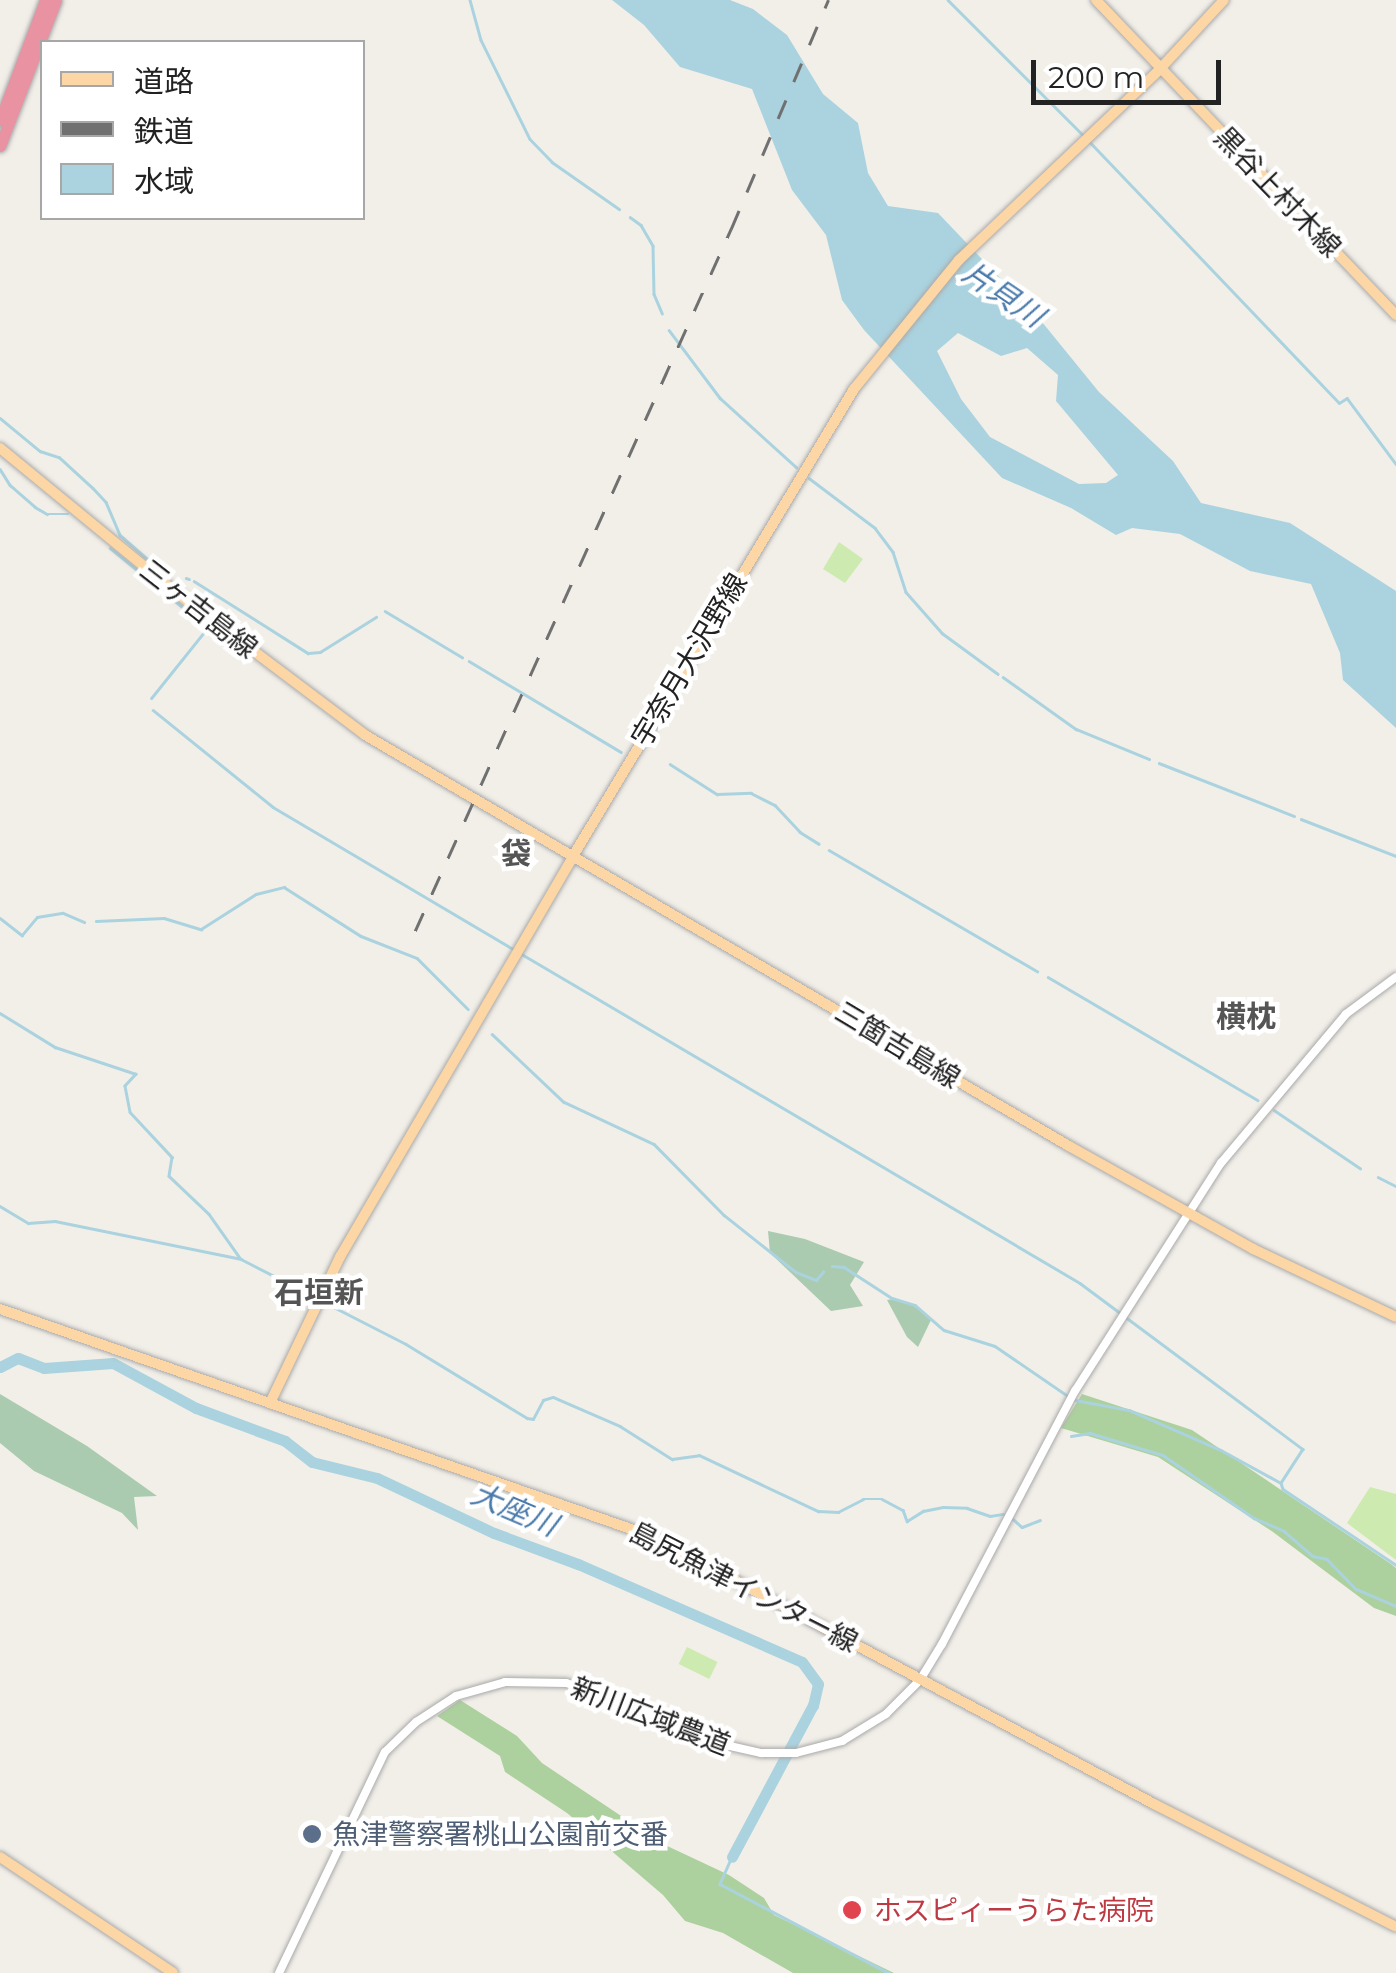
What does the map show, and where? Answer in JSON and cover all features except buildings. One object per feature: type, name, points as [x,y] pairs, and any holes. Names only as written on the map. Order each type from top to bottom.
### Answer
[{"type":"highway","points":[[0,120],[45,0]]},
{"type":"highway","points":[[41,40],[56,0]]},
{"type":"highway","points":[[0,146],[40,42]]},
{"type":"main road","name":"黒谷上村木線","points":[[1096,0],[1396,315]]},
{"type":"main road","name":"宇奈月大沢野線","points":[[270,1403],[328,1278],[572,856],[813,453],[878,358],[948,272],[1160,68],[1224,0]]},
{"type":"main road","name":"三ヶ吉島線","points":[[0,448],[294,683],[406,759]]},
{"type":"main road","name":"三箇吉島線","points":[[406,759],[1070,1146],[1253,1249],[1396,1317]]},
{"type":"main road","name":"島尻魚津インター線","points":[[0,1309],[654,1537],[1396,1927]]},
{"type":"main road","points":[[0,1856],[172,1973]]},
{"type":"street","name":"新川広域農道","points":[[279,1973],[354,1807],[385,1752],[416,1722],[456,1696],[505,1682],[566,1682],[622,1700],[714,1744],[778,1753],[796,1753],[857,1732],[886,1714],[920,1680],[1071,1398],[1189,1211],[1235,1145],[1330,1032],[1366,997],[1396,977]]},
{"type":"green space","points":[[839,542],[863,559],[845,583],[823,569]]},
{"type":"green space","points":[[768,1231],[805,1239],[864,1262],[850,1285],[863,1306],[831,1311],[770,1253]]},
{"type":"green space","points":[[887,1300],[913,1305],[931,1320],[918,1347],[907,1337]]},
{"type":"green space","points":[[0,1394],[87,1446],[157,1496],[134,1497],[138,1530],[122,1513],[34,1471],[0,1443]]},
{"type":"green space","points":[[1082,1394],[1192,1430],[1391,1564],[1396,1568],[1396,1616],[1374,1608],[1273,1532],[1158,1457],[1061,1428]]},
{"type":"green space","points":[[1370,1487],[1396,1494],[1396,1560],[1347,1523]]},
{"type":"green space","points":[[687,1647],[718,1662],[709,1679],[679,1664]]},
{"type":"green space","points":[[460,1700],[517,1736],[542,1763],[663,1844],[729,1875],[764,1898],[774,1915],[894,1973],[793,1973],[723,1933],[685,1921],[663,1895],[567,1813],[505,1772],[500,1756],[437,1716]]},
{"type":"water","name":"片貝川","points":[[612,0],[730,0],[753,9],[787,35],[823,94],[858,123],[868,173],[888,206],[938,213],[1042,322],[1099,392],[1173,461],[1201,503],[1290,523],[1396,591],[1396,728],[1343,680],[1340,653],[1311,584],[1250,571],[1180,534],[1132,528],[1116,535],[1071,508],[1002,478],[864,330],[842,300],[826,235],[792,190],[752,89],[680,67],[644,25]],"holes":[[[958,333],[1001,356],[1027,348],[1058,375],[1056,401],[1118,475],[1106,483],[1079,484],[990,437],[961,399],[937,351]]]},
{"type":"waterway","points":[[470,0],[481,40],[530,139],[552,162],[619,209]]},
{"type":"waterway","points":[[948,0],[1084,136]]},
{"type":"waterway","points":[[1089,141],[1339,403],[1347,398],[1396,464]]},
{"type":"waterway","points":[[630,217],[641,225],[653,246],[654,294],[662,313]]},
{"type":"waterway","points":[[669,330],[720,398],[796,467]]},
{"type":"waterway","points":[[0,418],[40,451],[59,457],[93,488],[106,502],[120,535],[157,567]]},
{"type":"waterway","points":[[0,469],[10,485],[35,507],[47,514],[68,514]]},
{"type":"waterway","points":[[809,478],[875,528],[893,552],[906,592],[942,633],[998,674]]},
{"type":"waterway","points":[[110,548],[208,628],[152,698]]},
{"type":"waterway","points":[[194,581],[308,653],[320,652],[376,617]]},
{"type":"waterway","points":[[385,611],[462,657]]},
{"type":"waterway","points":[[469,661],[621,752]]},
{"type":"waterway","points":[[1003,677],[1076,729],[1149,759]]},
{"type":"waterway","points":[[153,710],[273,807],[513,949]]},
{"type":"waterway","points":[[1159,763],[1294,816]]},
{"type":"waterway","points":[[670,764],[717,794],[751,793],[775,805],[800,832],[819,844]]},
{"type":"waterway","points":[[1301,819],[1396,856]]},
{"type":"waterway","points":[[829,850],[1037,971]]},
{"type":"waterway","points":[[96,921],[164,918],[201,929],[256,894],[284,887],[361,936],[417,958],[468,1009]]},
{"type":"waterway","points":[[0,918],[22,935],[37,917],[63,913],[84,922]]},
{"type":"waterway","points":[[520,953],[1080,1283],[1303,1449],[1281,1483]]},
{"type":"waterway","points":[[1048,977],[1258,1100]]},
{"type":"waterway","points":[[0,1013],[55,1047],[136,1074],[125,1086],[130,1112],[172,1157],[169,1176],[209,1214],[240,1258]]},
{"type":"waterway","points":[[492,1034],[564,1102],[654,1144],[724,1215],[796,1272],[816,1280],[823,1272]]},
{"type":"waterway","points":[[1274,1110],[1360,1168]]},
{"type":"waterway","points":[[1378,1177],[1396,1186]]},
{"type":"waterway","points":[[0,1206],[28,1223],[55,1221],[241,1259],[315,1297]]},
{"type":"waterway","points":[[832,1266],[844,1267],[892,1298],[915,1305],[944,1330],[995,1346],[1068,1396]]},
{"type":"waterway","points":[[322,1301],[406,1344],[527,1418],[533,1419],[543,1400],[553,1397],[620,1426],[672,1459],[699,1455],[818,1511],[838,1512],[863,1499],[882,1499],[903,1510],[907,1521],[923,1511],[943,1507],[967,1508],[990,1516],[1003,1514]]},
{"type":"waterway","name":"大座川","points":[[0,1367],[18,1358],[44,1368],[113,1363],[196,1408],[285,1441],[312,1462],[377,1478],[494,1533],[578,1564],[802,1662],[818,1684],[813,1705],[732,1857]]},
{"type":"waterway","points":[[1075,1400],[1129,1410],[1221,1450],[1281,1483],[1283,1489],[1396,1565]]},
{"type":"waterway","points":[[1071,1436],[1090,1433],[1163,1455],[1254,1518],[1284,1531],[1313,1556],[1327,1559],[1356,1589],[1396,1606]]},
{"type":"waterway","points":[[1013,1519],[1022,1527],[1040,1520]]},
{"type":"waterway","points":[[732,1857],[720,1884],[889,1973]]},
{"type":"railway","points":[[415,931],[731,229],[828,0]]},
{"type":"place","name":"魚津警察署桃山公園前交番","points":[[312,1834]]},
{"type":"place","name":"ホスピィーうらた病院","points":[[852,1910]]},
{"type":"district","name":"袋","points":[[516,854]]},
{"type":"district","name":"横枕","points":[[1246,1017]]},
{"type":"district","name":"石垣新","points":[[319,1293]]}]
